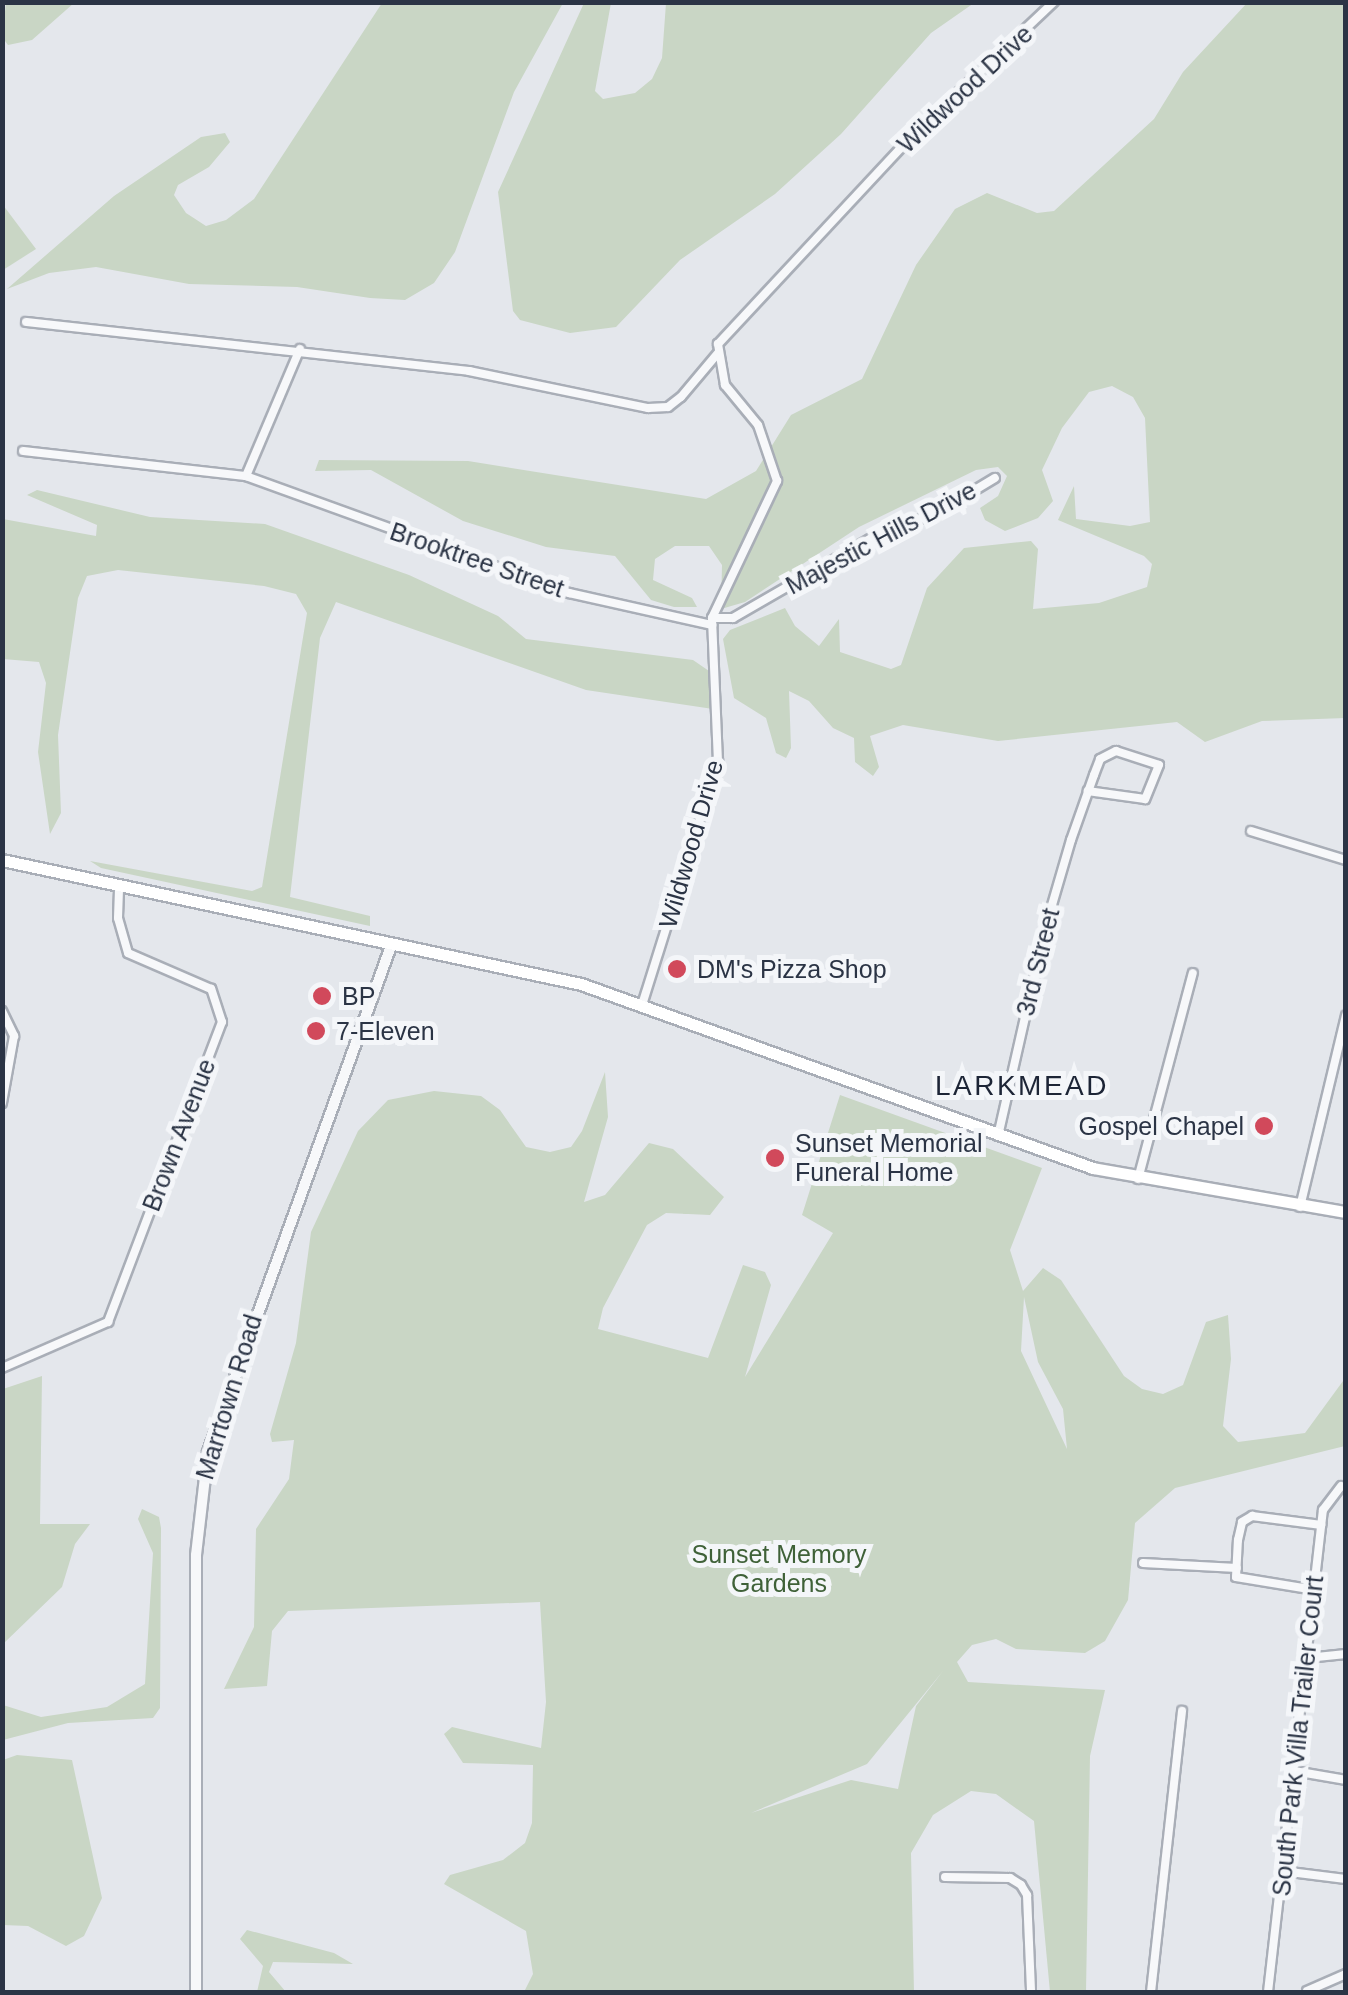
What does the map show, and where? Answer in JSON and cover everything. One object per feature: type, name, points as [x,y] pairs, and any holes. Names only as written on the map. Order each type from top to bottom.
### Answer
[{"type":"main road","points":[[2,860],[581,984],[998,1136],[1138,1179],[1346,1212]]},
{"type":"street","name":"Wildwood Drive","points":[[642,1005],[718,762],[712,622],[778,481],[758,425],[724,385],[718,344],[910,138],[1054,2]]},
{"type":"street","name":"Wildwood Drive","points":[[26,322],[300,349],[469,371],[648,408],[668,407],[718,353]]},
{"type":"street","points":[[23,452],[246,476],[300,349]]},
{"type":"street","name":"Brooktree Street","points":[[246,476],[569,593],[712,622]]},
{"type":"street","name":"Majestic Hills Drive","points":[[712,622],[733,618],[870,539],[940,511],[995,478]]},
{"type":"street","name":"3rd Street","points":[[998,1136],[1045,930],[1088,790],[1106,753],[1159,765],[1145,798],[1088,790]]},
{"type":"street","points":[[1251,831],[1346,860]]},
{"type":"street","name":"Brown Avenue","points":[[2,1368],[108,1322],[222,1022],[211,989],[128,952],[118,918],[119,887]]},
{"type":"street","name":"Marrtown Road","points":[[196,1992],[196,1555],[208,1452],[392,946]]},
{"type":"street","points":[[1138,1179],[1194,972]]},
{"type":"street","points":[[2,1011],[14,1036],[2,1104]]},
{"type":"street","points":[[1300,1207],[1346,1015]]},
{"type":"street","name":"South Park Villa Trailer Court","points":[[1268,1992],[1321,1525],[1327,1498],[1341,1486]]},
{"type":"street","points":[[1315,1590],[1236,1577],[1245,1518],[1321,1525]]},
{"type":"street","points":[[1143,1563],[1237,1568]]},
{"type":"street","points":[[1307,1658],[1346,1654]]},
{"type":"street","points":[[1150,1992],[1182,1711]]},
{"type":"street","points":[[1294,1771],[1346,1780]]},
{"type":"street","points":[[1282,1871],[1346,1879]]},
{"type":"street","points":[[945,1877],[1010,1878],[1020,1885],[1027,1896],[1031,1992]]},
{"type":"street","points":[[1307,1991],[1346,1974]]},
{"type":"green space","points":[[6,2],[74,3],[32,40],[8,45],[2,37]]},
{"type":"green space","points":[[382,3],[563,3],[514,92],[455,252],[434,283],[405,300],[297,287],[189,284],[96,267],[49,273],[7,289],[114,196],[201,137],[225,133],[230,142],[209,167],[178,185],[174,195],[186,213],[206,226],[226,220],[254,199]]},
{"type":"green space","points":[[584,3],[611,3],[595,91],[603,99],[635,93],[652,79],[662,58],[666,3],[974,3],[931,33],[841,134],[775,194],[680,260],[616,327],[570,333],[520,320],[513,311],[498,192]]},
{"type":"green space","points":[[1247,3],[1345,3],[1345,718],[1262,721],[1205,742],[1177,722],[998,741],[903,725],[870,736],[879,767],[873,776],[855,762],[854,738],[833,728],[809,701],[789,691],[791,748],[786,758],[776,753],[766,718],[734,698],[723,639],[730,630],[785,608],[795,626],[819,646],[839,619],[840,652],[891,669],[901,665],[927,588],[964,548],[1031,541],[1038,549],[1033,609],[1099,603],[1147,587],[1152,564],[1144,556],[1058,520],[1074,486],[1076,519],[1130,526],[1150,522],[1145,418],[1133,397],[1112,386],[1089,392],[1062,428],[1042,470],[1053,501],[1038,518],[1005,531],[985,520],[980,508],[998,496],[1007,476],[998,467],[976,470],[859,527],[745,602],[721,609],[722,565],[709,546],[675,546],[655,559],[653,580],[692,598],[697,607],[674,607],[651,600],[615,556],[546,547],[463,521],[371,470],[315,471],[319,460],[468,461],[706,499],[756,471],[791,415],[862,379],[916,265],[955,209],[987,193],[1037,213],[1054,211],[1154,119],[1183,72]]},
{"type":"green space","points":[[3,205],[36,249],[3,270]]},
{"type":"green space","points":[[37,490],[150,517],[265,524],[409,575],[498,616],[526,639],[693,660],[709,671],[713,709],[586,690],[336,602],[320,638],[290,897],[370,916],[370,926],[101,868],[90,861],[252,891],[262,887],[307,613],[296,594],[264,586],[118,570],[87,576],[78,598],[58,735],[61,813],[50,834],[38,752],[46,683],[39,662],[3,659],[3,519],[96,536],[97,525],[27,495]]},
{"type":"green space","name":"Sunset Memory Gardens","points":[[605,1072],[608,1117],[584,1202],[605,1195],[649,1143],[673,1149],[724,1197],[710,1215],[666,1213],[647,1225],[603,1308],[598,1329],[708,1358],[743,1265],[765,1272],[771,1285],[745,1377],[833,1233],[802,1215],[840,1095],[1042,1168],[1010,1250],[1023,1291],[1043,1268],[1061,1280],[1124,1376],[1142,1389],[1163,1394],[1183,1385],[1206,1322],[1228,1315],[1231,1359],[1223,1426],[1238,1442],[1305,1433],[1343,1381],[1345,1343],[1345,1446],[1175,1488],[1135,1523],[1128,1600],[1105,1641],[1085,1653],[1016,1649],[996,1639],[972,1645],[957,1662],[968,1682],[1105,1690],[1090,1756],[1086,1992],[1050,1992],[1034,1821],[996,1794],[971,1791],[933,1815],[911,1853],[914,1992],[524,1992],[533,1974],[526,1931],[444,1884],[450,1875],[503,1860],[525,1843],[532,1823],[533,1765],[463,1763],[444,1734],[452,1727],[541,1748],[546,1702],[540,1602],[288,1611],[272,1631],[267,1686],[224,1689],[254,1627],[256,1529],[289,1479],[294,1440],[272,1442],[270,1434],[296,1343],[311,1232],[358,1131],[388,1100],[434,1091],[481,1096],[500,1110],[526,1147],[550,1152],[571,1147],[582,1131]],"holes":[[[1024,1297],[1038,1362],[1063,1409],[1067,1449],[1021,1351]],[[943,1671],[916,1706],[898,1789],[851,1780],[751,1813],[867,1764]]]},
{"type":"green space","points":[[42,1376],[40,1524],[90,1524],[75,1544],[62,1587],[3,1644],[3,1389]]},
{"type":"green space","points":[[142,1509],[159,1517],[161,1528],[160,1708],[153,1718],[68,1723],[3,1740],[3,1705],[41,1717],[107,1707],[145,1684],[153,1553],[138,1519]]},
{"type":"green space","points":[[17,1755],[72,1760],[102,1898],[84,1936],[66,1946],[28,1926],[3,1925],[3,1760]]},
{"type":"green space","points":[[247,1930],[334,1953],[353,1964],[273,1962],[269,1972],[286,1992],[257,1992],[263,1966],[240,1939]]},
{"type":"place","name":"DM's Pizza Shop","points":[[677,969]]},
{"type":"place","name":"BP","points":[[322,996]]},
{"type":"place","name":"7-Eleven","points":[[316,1031]]},
{"type":"place","name":"Gospel Chapel","points":[[1264,1126]]},
{"type":"place","name":"Sunset Memorial Funeral Home","points":[[775,1158]]},
{"type":"district","name":"LARKMEAD","points":[[1022,1086]]}]
